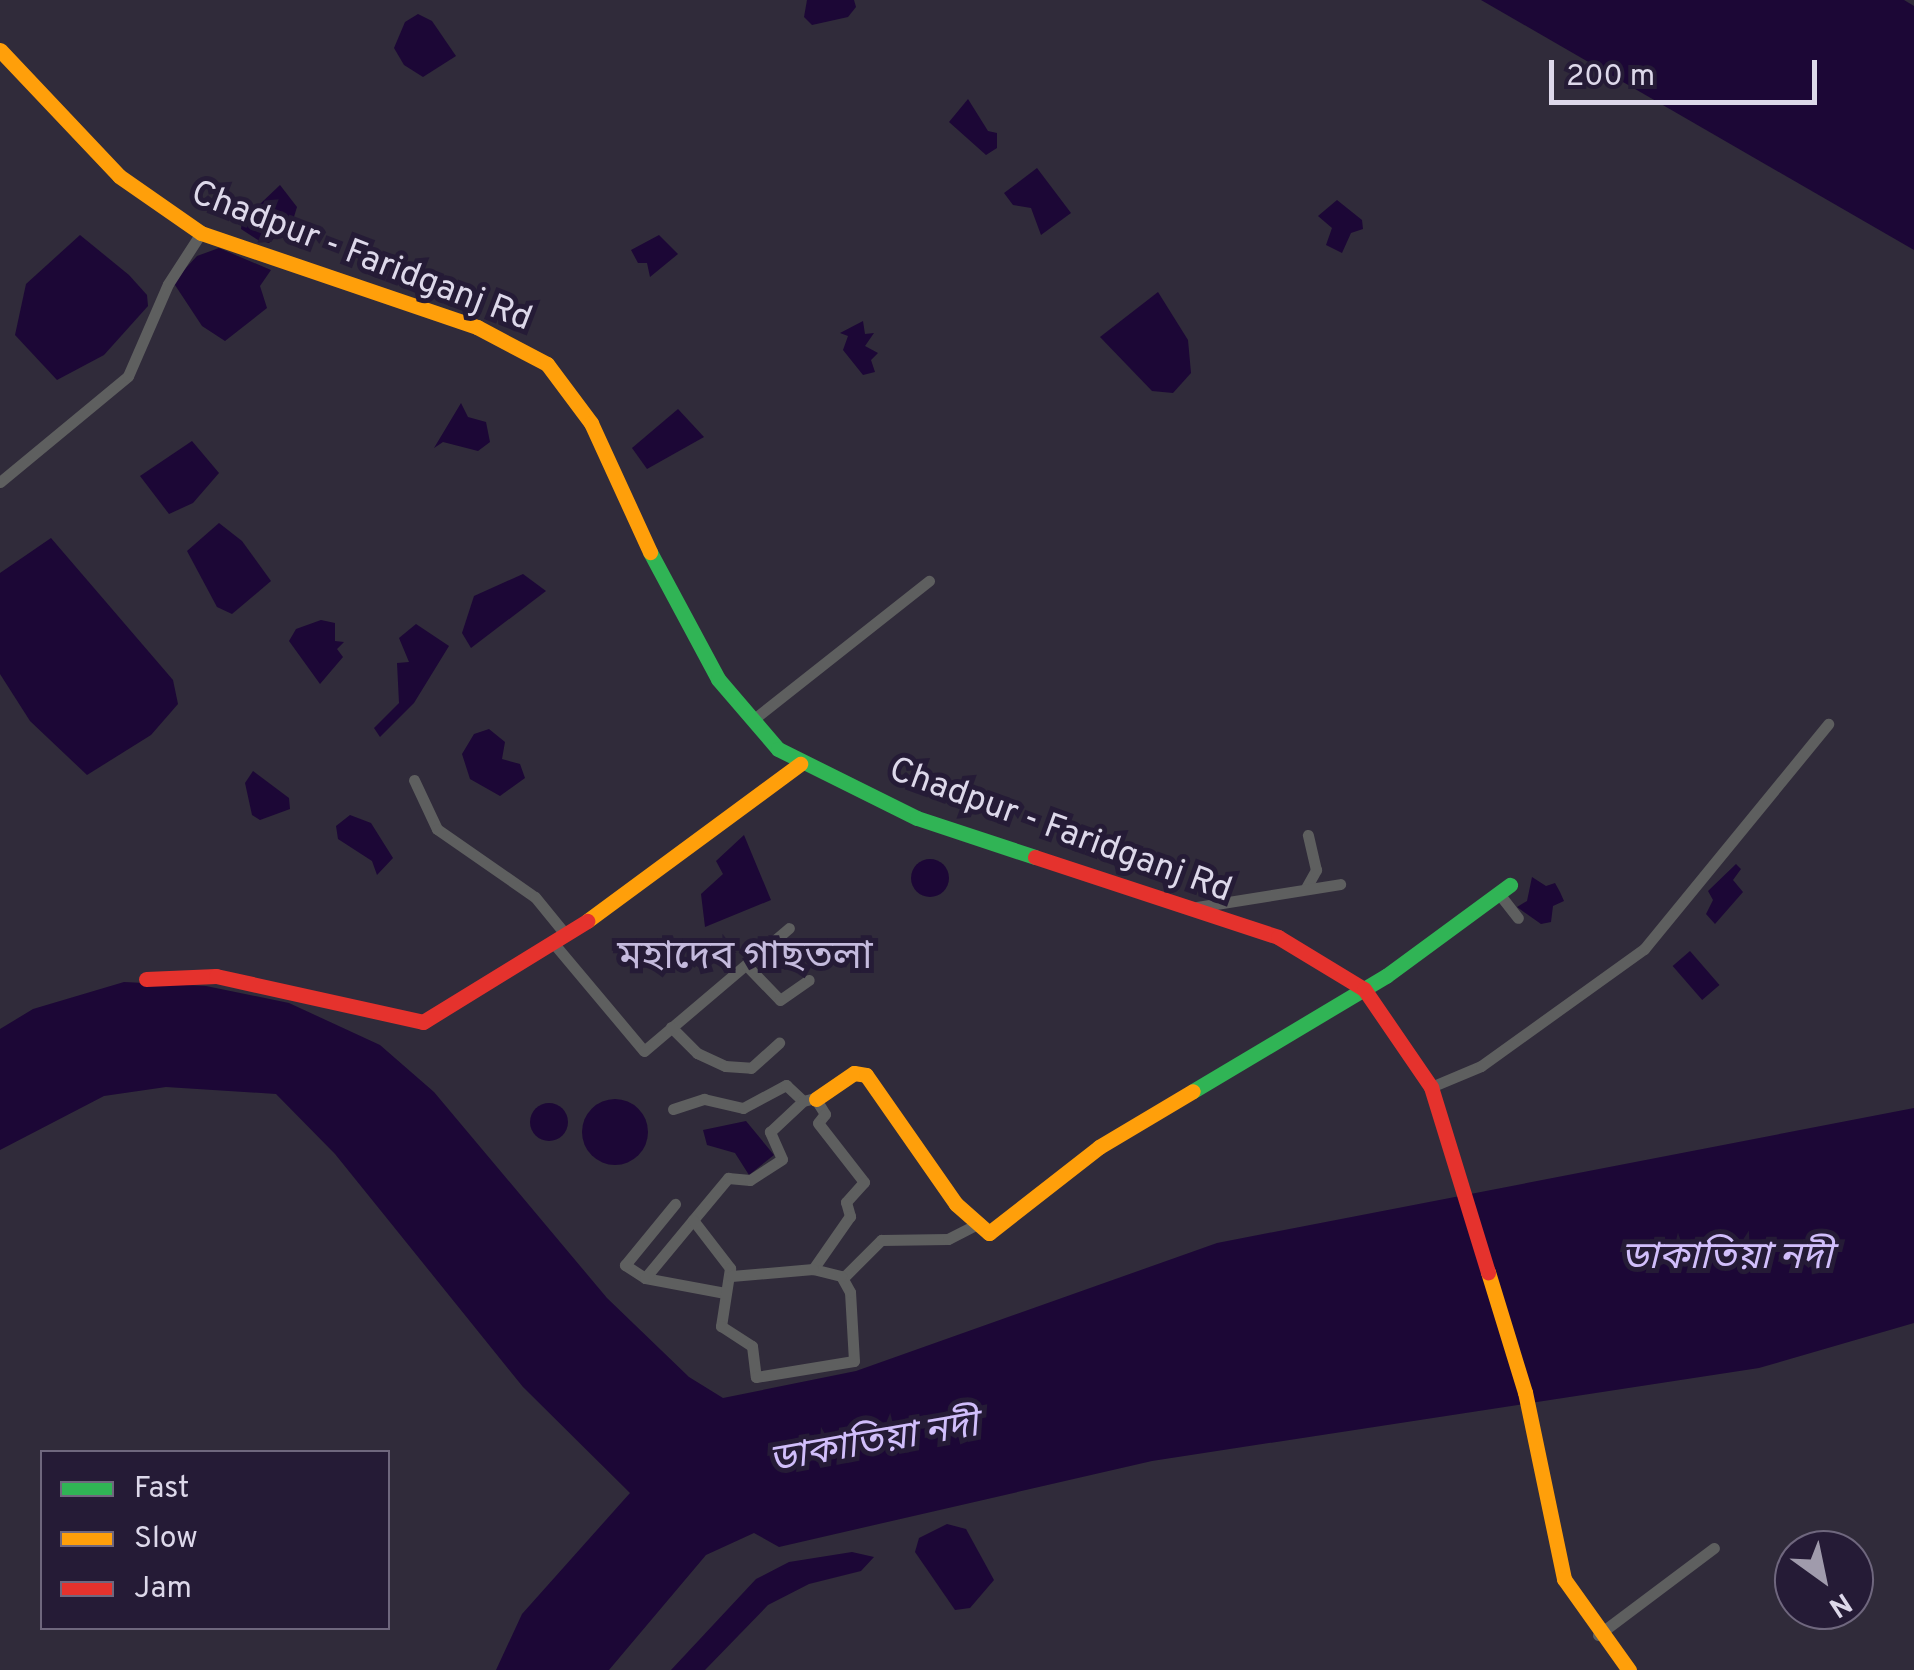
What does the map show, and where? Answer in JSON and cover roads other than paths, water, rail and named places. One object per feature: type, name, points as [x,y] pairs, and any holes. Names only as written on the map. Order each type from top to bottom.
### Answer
[{"type":"main road","name":"Chadpur - Faridganj Rd","points":[[0,50],[119,176],[201,233],[478,327],[547,364],[591,424],[675,607],[718,679],[800,764],[916,818],[1108,886],[1192,908],[1278,937],[1364,989],[1430,1087],[1524,1392],[1564,1578],[1598,1635],[1629,1670]]},
{"type":"main road","points":[[146,978],[216,976],[423,1022],[560,940],[800,764]]},
{"type":"main road","points":[[810,1100],[854,1073],[866,1075],[945,1180],[956,1204],[992,1231],[1098,1147],[1364,989],[1505,890]]},
{"type":"street","points":[[0,482],[128,376],[168,284],[201,233]]},
{"type":"street","points":[[754,719],[929,581]]},
{"type":"street","points":[[1430,1087],[1481,1066],[1644,949],[1828,724]]},
{"type":"street","points":[[414,780],[437,829],[535,897],[560,940],[644,1051],[789,928]]},
{"type":"street","points":[[1306,888],[1316,870],[1308,835]]},
{"type":"street","points":[[1192,908],[1340,884]]},
{"type":"street","points":[[1505,890],[1518,918]]},
{"type":"street","points":[[747,966],[780,1000],[808,980]]},
{"type":"street","points":[[671,1028],[698,1054],[725,1066],[752,1068],[779,1043]]},
{"type":"street","points":[[672,1109],[704,1099],[743,1108],[786,1085],[826,1114],[818,1123],[864,1182],[846,1202],[850,1216],[813,1269]]},
{"type":"street","points":[[646,1278],[728,1178],[750,1180],[782,1159],[770,1132],[810,1100]]},
{"type":"street","points":[[675,1204],[625,1264],[646,1278],[726,1293]]},
{"type":"street","points":[[693,1220],[731,1276]]},
{"type":"street","points":[[843,1278],[882,1240],[948,1239],[980,1224]]},
{"type":"street","points":[[813,1269],[843,1278],[850,1292],[854,1361],[761,1379],[753,1372],[752,1346],[721,1326],[731,1276],[813,1269]]},
{"type":"street","points":[[1598,1635],[1714,1548]]},
{"type":"water","points":[[807,0],[854,0],[856,7],[848,17],[812,25],[804,17]]},
{"type":"water","points":[[1481,0],[1904,0],[1914,6],[1914,250]]},
{"type":"water","points":[[418,14],[432,21],[456,56],[423,77],[404,65],[394,48],[405,22]]},
{"type":"water","points":[[968,99],[988,131],[997,133],[997,148],[986,155],[949,122]]},
{"type":"water","points":[[1037,168],[1071,213],[1041,235],[1031,208],[1013,205],[1004,193]]},
{"type":"water","points":[[280,185],[297,207],[293,220],[269,243],[258,240],[241,229],[242,221]]},
{"type":"water","points":[[1337,200],[1362,220],[1363,229],[1351,233],[1342,253],[1326,245],[1332,228],[1318,216]]},
{"type":"water","points":[[80,235],[129,275],[147,295],[148,306],[104,355],[57,380],[15,335],[26,284]]},
{"type":"water","points":[[659,235],[678,254],[650,277],[647,263],[638,263],[631,250]]},
{"type":"water","points":[[219,248],[271,270],[260,286],[267,308],[225,341],[202,326],[173,282],[197,256]]},
{"type":"water","points":[[1158,292],[1188,340],[1191,373],[1173,393],[1152,391],[1100,337]]},
{"type":"water","points":[[863,321],[865,334],[874,333],[865,346],[878,353],[871,360],[875,372],[863,375],[843,350],[848,336],[840,333]]},
{"type":"water","points":[[461,403],[468,417],[486,422],[490,442],[478,451],[443,442],[434,448]]},
{"type":"water","points":[[678,409],[704,437],[647,469],[632,448]]},
{"type":"water","points":[[192,441],[219,473],[193,503],[169,514],[140,476]]},
{"type":"water","points":[[219,523],[242,541],[271,581],[232,614],[217,607],[187,551]]},
{"type":"water","points":[[51,538],[173,680],[178,704],[151,735],[87,775],[30,721],[0,674],[0,573]]},
{"type":"water","points":[[523,574],[546,591],[471,648],[462,633],[474,596]]},
{"type":"water","points":[[321,620],[335,623],[335,641],[344,642],[337,649],[343,657],[320,684],[289,641],[296,629]]},
{"type":"water","points":[[416,624],[449,646],[414,703],[380,737],[374,728],[399,703],[397,663],[409,662],[399,638]]},
{"type":"water","points":[[489,729],[505,742],[502,759],[520,764],[525,778],[500,796],[470,779],[462,754],[474,734]]},
{"type":"water","points":[[253,771],[289,798],[290,809],[260,820],[252,815],[245,783]]},
{"type":"water","points":[[350,815],[371,823],[393,858],[377,875],[372,861],[338,839],[336,826]]},
{"type":"water","points":[[744,835],[771,900],[705,927],[701,894],[723,874],[716,861]]},
{"type":"water","points":[[930,859],[944,864],[949,878],[944,892],[930,897],[916,892],[911,878],[916,864]]},
{"type":"water","points":[[1736,864],[1741,869],[1733,880],[1743,892],[1715,924],[1706,914],[1713,900],[1708,891]]},
{"type":"water","points":[[1532,877],[1546,886],[1555,883],[1564,901],[1553,906],[1551,922],[1541,924],[1517,907],[1527,901]]},
{"type":"water","points":[[1690,951],[1720,985],[1702,1000],[1673,966]]},
{"type":"water","name":"ডাকাতিয়া নদী","points":[[124,982],[206,986],[289,1003],[380,1045],[434,1092],[607,1298],[689,1377],[723,1398],[856,1371],[1217,1243],[1914,1108],[1914,1323],[1759,1368],[1152,1461],[779,1547],[754,1533],[706,1555],[609,1670],[496,1670],[522,1614],[630,1493],[523,1387],[335,1154],[276,1094],[166,1087],[104,1096],[0,1150],[0,1029],[33,1009]]},
{"type":"water","points":[[615,1099],[638,1109],[648,1132],[638,1155],[615,1165],[592,1155],[582,1132],[592,1109]]},
{"type":"water","points":[[549,1103],[562,1109],[568,1122],[562,1135],[549,1141],[536,1135],[530,1122],[536,1109]]},
{"type":"water","points":[[746,1121],[774,1155],[749,1175],[735,1153],[707,1145],[703,1130]]},
{"type":"water","points":[[947,1524],[966,1529],[994,1580],[970,1608],[955,1610],[915,1552],[919,1538]]},
{"type":"water","points":[[852,1552],[874,1557],[861,1571],[809,1584],[768,1605],[705,1670],[671,1670],[756,1579],[789,1562]]},
{"type":"district","name":"মহাদেব গাছতলা","points":[[745,958]]}]
